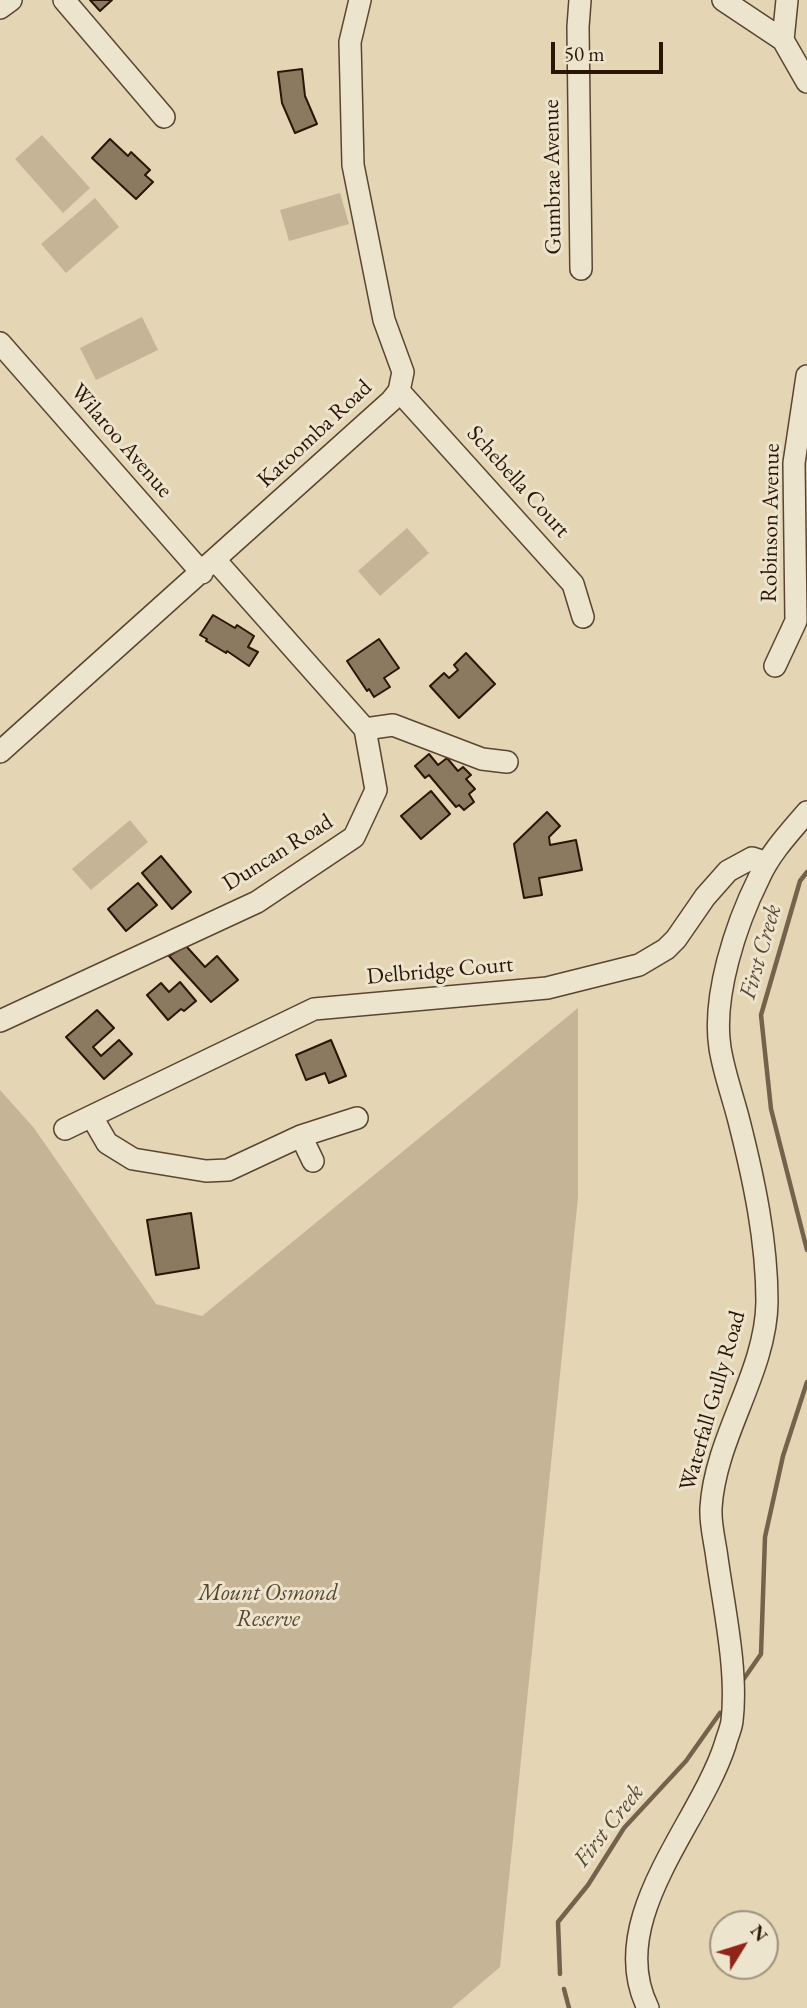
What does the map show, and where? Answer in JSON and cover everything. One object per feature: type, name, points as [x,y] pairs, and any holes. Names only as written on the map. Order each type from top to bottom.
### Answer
[{"type":"street","points":[[0,8],[11,0]]},
{"type":"street","points":[[64,0],[164,117]]},
{"type":"street","name":"Katoomba Road","points":[[4,742],[209,567],[399,391],[403,372],[384,320],[353,165],[350,42],[360,0]]},
{"type":"street","name":"Gumbrae Avenue","points":[[580,0],[578,40],[581,269]]},
{"type":"street","points":[[723,0],[783,40],[807,82]]},
{"type":"street","points":[[783,40],[787,0]]},
{"type":"street","name":"Wilaroo Avenue","points":[[0,343],[209,567]]},
{"type":"street","name":"Robinson Avenue","points":[[775,666],[796,621],[794,463],[807,376]]},
{"type":"street","name":"Schebella Court","points":[[399,391],[573,584],[583,617]]},
{"type":"street","points":[[209,567],[365,729],[393,725],[482,759],[507,762]]},
{"type":"street","name":"Duncan Road","points":[[0,1021],[257,902],[354,837],[376,790],[365,729]]},
{"type":"street","name":"Waterfall Gully Road","points":[[648,2008],[638,1970],[637,1946],[645,1910],[659,1878],[716,1772],[732,1722],[732,1663],[710,1511],[714,1481],[762,1343],[767,1293],[754,1181],[720,1047],[718,1021],[723,980],[759,877],[779,845],[807,812]]},
{"type":"street","name":"Delbridge Court","points":[[65,1129],[314,1009],[547,988],[627,969],[653,958],[677,939],[705,897],[728,870],[752,858],[767,863]]},
{"type":"street","points":[[92,1117],[107,1143],[133,1159],[206,1171],[228,1170],[301,1136],[357,1118]]},
{"type":"street","points":[[301,1136],[313,1161]]},
{"type":"green space","points":[[42,135],[90,188],[63,213],[15,159]]},
{"type":"green space","points":[[340,193],[349,224],[289,241],[280,210]]},
{"type":"green space","points":[[95,198],[119,227],[66,273],[41,244]]},
{"type":"green space","points":[[142,317],[158,350],[96,380],[80,348]]},
{"type":"green space","points":[[407,528],[429,553],[380,596],[358,571]]},
{"type":"green space","points":[[130,820],[148,842],[91,890],[72,869]]},
{"type":"green space","name":"Mount Osmond Reserve","points":[[578,1008],[578,1197],[500,1967],[452,2008],[0,2008],[0,1090],[34,1128],[156,1304],[202,1316]]},
{"type":"building","points":[[90,0],[112,0],[100,11]]},
{"type":"building","points":[[302,69],[305,96],[317,124],[295,133],[282,103],[278,72]]},
{"type":"building","points":[[110,139],[128,156],[131,152],[150,170],[145,175],[153,182],[136,199],[92,158]]},
{"type":"building","points":[[213,615],[254,636],[248,647],[258,652],[249,666],[200,635]]},
{"type":"building","points":[[379,639],[399,668],[384,678],[390,687],[374,697],[347,661]]},
{"type":"building","points":[[466,653],[495,684],[459,718],[430,686],[444,673],[449,678],[458,670],[454,665]]},
{"type":"building","points":[[429,754],[438,765],[447,758],[458,771],[463,767],[471,775],[466,779],[475,789],[469,794],[474,802],[464,810],[459,805],[456,807],[429,775],[425,778],[415,766]]},
{"type":"building","points":[[431,791],[450,814],[421,839],[401,816]]},
{"type":"building","points":[[547,812],[560,826],[549,837],[550,845],[576,840],[582,870],[539,878],[542,895],[524,898],[514,844]]},
{"type":"building","points":[[161,856],[191,892],[172,909],[142,873]]},
{"type":"building","points":[[138,883],[157,905],[126,931],[108,909]]},
{"type":"building","points":[[186,946],[205,967],[217,956],[238,980],[211,1002],[169,956]]},
{"type":"building","points":[[180,982],[196,1001],[168,1020],[147,995],[161,983],[169,992]]},
{"type":"building","points":[[97,1010],[114,1028],[93,1047],[101,1056],[119,1040],[132,1054],[104,1079],[66,1037]]},
{"type":"building","points":[[331,1040],[346,1076],[329,1083],[325,1073],[306,1080],[296,1055]]},
{"type":"building","points":[[191,1213],[199,1268],[156,1275],[147,1220]]},
{"type":"waterway","name":"First Creek","points":[[807,872],[800,881],[761,1015],[771,1109],[807,1250]]},
{"type":"waterway","name":"First Creek","points":[[743,1680],[761,1654],[765,1537],[783,1456],[807,1382]]},
{"type":"waterway","name":"First Creek","points":[[560,1974],[558,1922],[588,1885],[624,1828],[686,1761],[720,1713]]},
{"type":"waterway","name":"First Creek","points":[[564,1989],[569,2008]]}]
